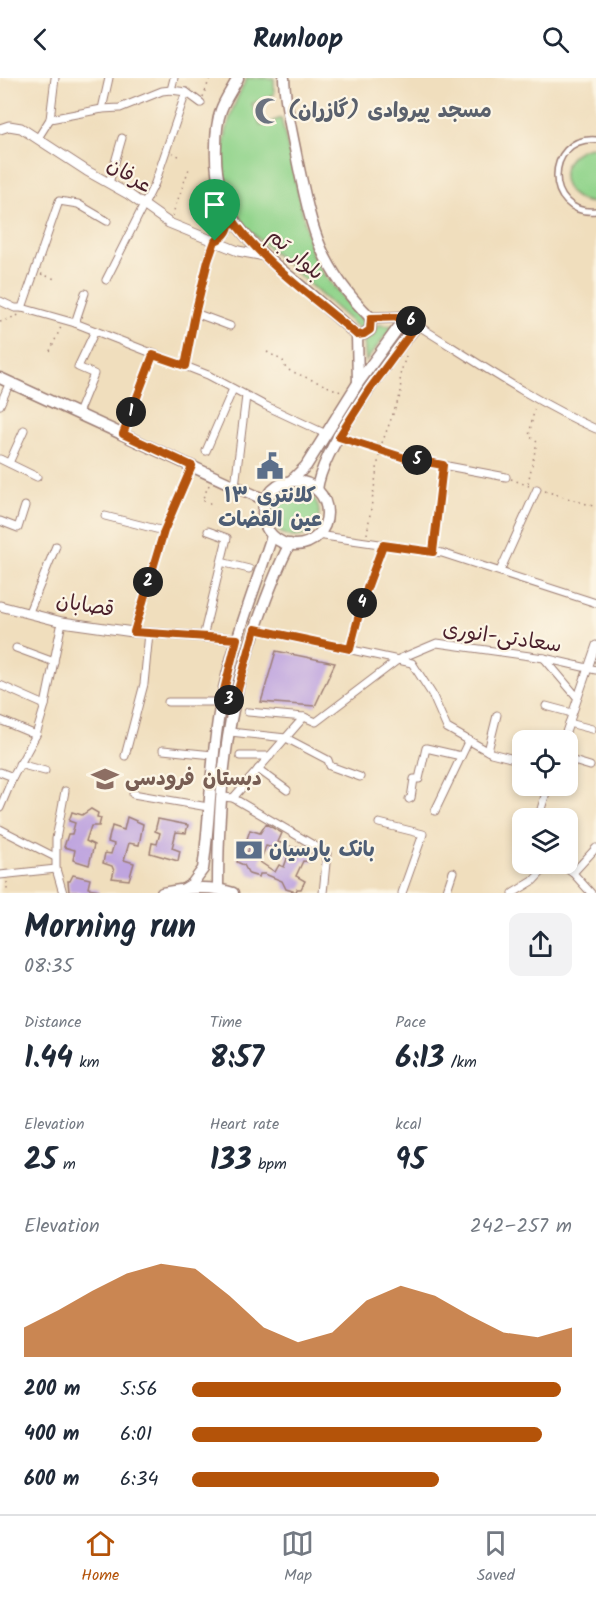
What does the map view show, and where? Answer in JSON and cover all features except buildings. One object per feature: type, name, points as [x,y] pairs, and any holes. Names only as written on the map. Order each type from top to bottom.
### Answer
[{"type":"main road","name":"بلوار بَم","points":[[238,78],[221,110],[216,135],[215,164],[223,201],[242,233],[265,256],[357,335]]},
{"type":"main road","name":"بلوار بَم","points":[[284,78],[290,123],[310,219],[320,248],[339,284],[371,318]]},
{"type":"main road","points":[[290,482],[300,482],[317,490],[326,508],[326,518],[317,536],[309,541],[290,544],[280,542],[266,528],[263,518],[265,500],[272,491],[290,482],[306,466],[358,383],[406,317]]},
{"type":"main road","points":[[317,490],[319,475],[339,437],[369,390],[417,325],[406,317],[371,318],[370,330],[357,335],[358,383]]},
{"type":"main road","points":[[5,380],[265,500]]},
{"type":"main road","points":[[184,889],[192,884],[203,868],[213,755],[221,700],[237,639],[272,536]]},
{"type":"main road","points":[[218,888],[218,860],[228,797],[230,732],[235,700],[255,629],[281,560],[290,544]]},
{"type":"main road","points":[[221,700],[235,700]]},
{"type":"main road","points":[[162,893],[184,889],[218,888],[233,893]]},
{"type":"street","points":[[38,138],[50,119],[55,78]]},
{"type":"street","points":[[102,109],[109,78]]},
{"type":"street","points":[[171,90],[174,78]]},
{"type":"street","points":[[50,119],[102,109],[120,108],[162,91],[171,90],[186,92],[201,103]]},
{"type":"street","points":[[106,280],[155,183],[186,92]]},
{"type":"street","name":"عرفان","points":[[0,129],[9,126],[21,128],[169,223],[238,251],[265,256]]},
{"type":"street","points":[[109,183],[122,138]]},
{"type":"street","points":[[596,140],[578,142],[568,149],[560,158],[556,170],[556,182],[568,202],[578,209],[596,211]]},
{"type":"street","points":[[22,308],[59,201],[78,204],[107,221]]},
{"type":"street","points":[[185,366],[208,261],[215,241],[222,238],[228,231],[231,217]]},
{"type":"street","points":[[75,323],[85,293]]},
{"type":"street","points":[[0,301],[15,308],[75,323],[208,375],[326,435]]},
{"type":"street","points":[[195,314],[230,326]]},
{"type":"street","points":[[417,325],[537,399],[596,429]]},
{"type":"street","points":[[78,413],[94,374],[78,367],[95,331]]},
{"type":"street","points":[[123,434],[153,355]]},
{"type":"street","points":[[0,405],[5,380]]},
{"type":"street","points":[[206,451],[233,389]]},
{"type":"street","points":[[235,486],[246,396]]},
{"type":"street","points":[[9,463],[24,430]]},
{"type":"street","points":[[339,437],[405,458],[506,477]]},
{"type":"street","points":[[0,459],[37,477]]},
{"type":"street","points":[[134,632],[164,531],[183,486]]},
{"type":"street","points":[[500,571],[537,489]]},
{"type":"street","points":[[0,521],[18,528],[25,506]]},
{"type":"street","points":[[105,516],[164,531]]},
{"type":"street","points":[[203,637],[227,538],[208,531]]},
{"type":"street","points":[[317,536],[433,552],[500,571],[596,603]]},
{"type":"street","points":[[350,649],[363,599],[383,545]]},
{"type":"street","points":[[29,612],[56,546]]},
{"type":"street","points":[[221,562],[249,569]]},
{"type":"street","name":"قصابان","points":[[0,606],[62,622],[134,632],[237,639]]},
{"type":"street","points":[[0,808],[12,777],[36,735],[45,705],[62,622]]},
{"type":"street","points":[[255,629],[412,663],[432,694],[447,728],[488,751],[512,758]]},
{"type":"street","points":[[125,756],[144,684],[149,633]]},
{"type":"street","name":"سعادتی-انوری","points":[[304,717],[316,722],[399,659],[437,643],[544,658],[596,670]]},
{"type":"street","points":[[567,730],[596,645]]},
{"type":"street","points":[[16,648],[54,662]]},
{"type":"street","points":[[544,658],[577,697]]},
{"type":"street","points":[[0,685],[45,705]]},
{"type":"street","points":[[168,702],[177,706],[221,700]]},
{"type":"street","points":[[546,706],[572,713]]},
{"type":"street","points":[[248,712],[304,717]]},
{"type":"street","points":[[488,751],[497,715]]},
{"type":"street","points":[[304,717],[258,770],[228,797],[327,853],[322,893]]},
{"type":"street","points":[[0,720],[36,735]]},
{"type":"street","points":[[569,723],[592,729]]},
{"type":"street","points":[[230,732],[286,738],[328,760],[330,766],[360,777]]},
{"type":"street","points":[[435,811],[469,740]]},
{"type":"street","points":[[409,799],[414,779],[419,779],[426,748],[461,756]]},
{"type":"street","points":[[163,750],[213,755]]},
{"type":"street","points":[[240,756],[270,756]]},
{"type":"street","points":[[578,762],[590,766]]},
{"type":"street","points":[[19,764],[45,771]]},
{"type":"street","points":[[258,770],[286,790]]},
{"type":"street","points":[[0,772],[12,777]]},
{"type":"street","points":[[63,893],[55,857],[65,790]]},
{"type":"street","points":[[133,794],[208,807]]},
{"type":"street","points":[[380,823],[423,834],[402,893]]},
{"type":"street","points":[[0,829],[55,857]]},
{"type":"street","points":[[578,868],[596,848]]},
{"type":"street","points":[[3,875],[56,869]]},
{"type":"street","points":[[446,893],[453,872]]},
{"type":"street","points":[[513,893],[533,881],[540,874]]},
{"type":"street","points":[[574,874],[591,893]]},
{"type":"path","points":[[201,103],[210,78]]},
{"type":"path","points":[[169,223],[190,166]]},
{"type":"path","points":[[33,272],[55,279]]},
{"type":"path","points":[[0,322],[32,311]]},
{"type":"path","points":[[50,351],[63,320]]},
{"type":"path","points":[[267,352],[283,361],[286,369],[350,395]]},
{"type":"path","points":[[366,541],[380,450],[401,393],[400,375]]},
{"type":"path","points":[[527,485],[537,442],[529,436],[537,399]]},
{"type":"path","points":[[433,552],[443,465]]},
{"type":"path","points":[[212,504],[202,500],[213,476]]},
{"type":"path","points":[[506,477],[596,507]]},
{"type":"path","points":[[3,875],[7,893]]},
{"type":"green space","points":[[247,78],[274,78],[274,94],[252,104],[261,126],[281,118],[312,254],[323,273],[364,323],[364,326],[358,328],[250,231],[229,194],[223,156],[225,136],[237,97]]},
{"type":"green space","points":[[591,147],[596,148],[596,203],[583,201],[573,195],[564,177],[565,168],[570,159],[578,151]]},
{"type":"green space","points":[[377,325],[393,326],[366,361],[364,342],[374,335]]},
{"type":"green space","points":[[290,489],[300,489],[312,496],[319,508],[319,518],[312,530],[300,537],[290,537],[275,526],[271,518],[271,508],[282,493]]},
{"type":"place","name":"مسجد پیروادی (گازران)","points":[[268,111]]},
{"type":"place","name":"کلانتری ۱۳ عین القضات","points":[[270,466]]},
{"type":"place","name":"دبستان فرودسی","points":[[105,779]]},
{"type":"place","name":"بانک پارسیان","points":[[249,850]]},
{"type":"route","points":[[231,217],[259,251],[357,335],[370,330],[371,318],[406,317],[417,325],[369,390],[339,437],[405,458],[443,465],[433,552],[383,545],[363,599],[350,649],[255,629],[235,700],[222,698],[237,639],[134,632],[164,531],[192,466],[123,434],[153,355],[185,366],[195,314],[215,241],[222,238],[228,231],[231,217]]}]
